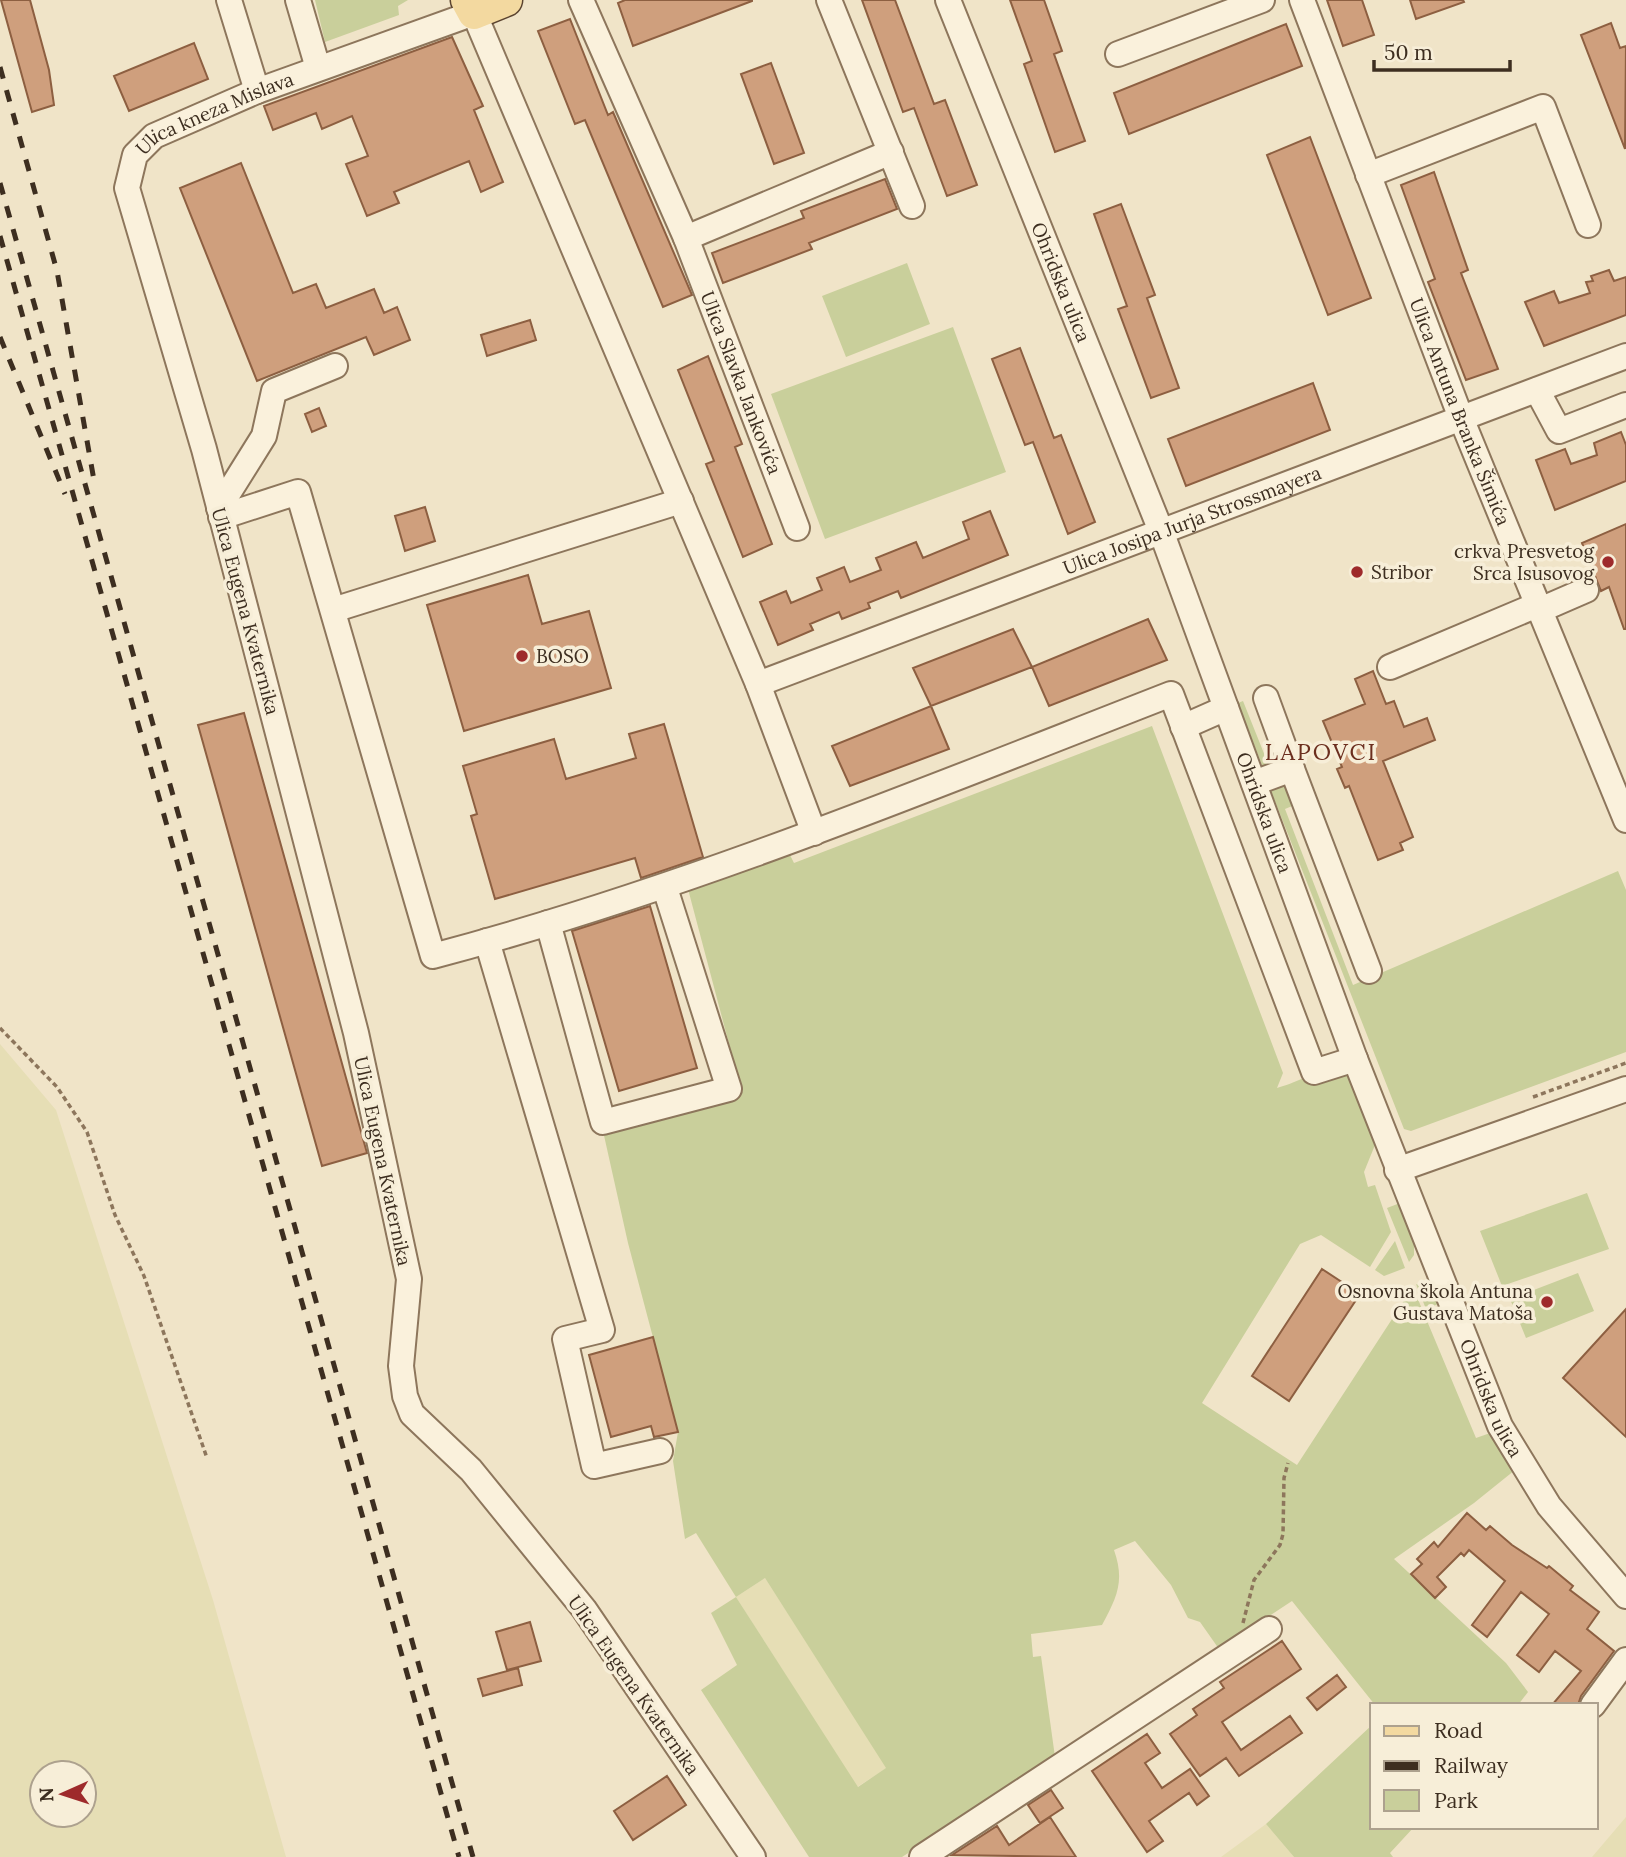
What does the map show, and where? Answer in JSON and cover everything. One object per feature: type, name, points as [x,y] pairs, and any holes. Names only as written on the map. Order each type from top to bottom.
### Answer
[{"type":"main road","name":"Ulica kneza Mislava","points":[[471,6],[506,0]]},
{"type":"street","points":[[229,0],[257,91]]},
{"type":"street","points":[[298,0],[317,68]]},
{"type":"street","name":"Ulica Slavka Jankovića","points":[[581,0],[686,237],[797,528]]},
{"type":"street","points":[[829,0],[912,206]]},
{"type":"street","name":"Ohridska ulica","points":[[948,0],[1161,531],[1397,1170],[1500,1426],[1549,1506],[1626,1596]]},
{"type":"street","points":[[1118,54],[1262,0]]},
{"type":"street","name":"Ulica Antuna Branka Šimića","points":[[1302,0],[1461,418],[1626,820]]},
{"type":"street","points":[[471,6],[758,684],[814,833]]},
{"type":"street","name":"Ulica kneza Mislava","points":[[204,449],[127,188],[135,155],[154,136],[257,91],[471,6]]},
{"type":"street","points":[[1368,175],[1543,107],[1588,225]]},
{"type":"street","points":[[686,237],[891,152]]},
{"type":"street","name":"Ulica Josipa Jurja Strossmayera","points":[[758,684],[1626,356]]},
{"type":"street","points":[[220,512],[264,436],[274,391],[335,366]]},
{"type":"street","points":[[1536,390],[1559,431],[1626,405]]},
{"type":"street","name":"Ulica Eugena Kvaternika","points":[[204,449],[356,1033],[409,1279],[401,1366],[405,1396],[412,1414],[471,1470],[584,1609],[752,1857]]},
{"type":"street","points":[[220,512],[298,492],[433,956],[665,888],[1171,694],[1314,1072],[1355,1059]]},
{"type":"street","points":[[332,610],[681,501]]},
{"type":"street","points":[[1390,667],[1587,590]]},
{"type":"street","points":[[1265,698],[1369,971]]},
{"type":"street","points":[[1183,727],[1226,708]]},
{"type":"street","points":[[1254,783],[1292,769]]},
{"type":"street","points":[[548,923],[603,1122],[729,1089],[665,888]]},
{"type":"street","points":[[487,941],[602,1330],[565,1339],[594,1466],[660,1451]]},
{"type":"street","points":[[1397,1170],[1626,1089]]},
{"type":"street","points":[[922,1857],[1269,1629]]},
{"type":"street","points":[[1594,1703],[1626,1660]]},
{"type":"path","points":[[0,1028],[57,1087],[87,1132],[115,1215],[144,1276],[207,1458]]},
{"type":"path","points":[[1236,1652],[1254,1580],[1280,1545],[1283,1534],[1284,1478],[1288,1463]]},
{"type":"shaded area","points":[[0,1044],[56,1110],[213,1600],[286,1857],[0,1857]]},
{"type":"shaded area","points":[[765,1578],[887,1768],[857,1787],[736,1597]]},
{"type":"shaded area","points":[[1626,1817],[1626,1857],[1592,1857]]},
{"type":"shaded area","points":[[1266,1824],[1294,1857],[1221,1857]]},
{"type":"green space","points":[[315,0],[408,0],[398,6],[399,15],[325,42]]},
{"type":"green space","points":[[907,263],[930,324],[846,357],[822,296]]},
{"type":"green space","points":[[953,327],[1006,472],[825,539],[771,394]]},
{"type":"green space","points":[[1243,701],[1265,756],[1277,752],[1277,762],[1265,773],[1238,703]]},
{"type":"green space","points":[[1152,726],[1283,1073],[1277,1088],[1325,1072],[1343,1072],[1350,1076],[1375,1145],[1364,1172],[1368,1187],[1375,1185],[1391,1232],[1370,1267],[1321,1235],[1300,1244],[1202,1403],[1297,1465],[1409,1293],[1403,1288],[1412,1285],[1476,1438],[1493,1432],[1515,1470],[1474,1503],[1394,1559],[1506,1663],[1528,1692],[1520,1703],[1373,1703],[1292,1601],[1219,1649],[1200,1622],[1188,1618],[1171,1585],[1135,1541],[1114,1550],[1119,1571],[1118,1589],[1102,1625],[1031,1634],[1033,1657],[1041,1656],[1055,1757],[902,1857],[809,1857],[701,1690],[737,1665],[711,1613],[736,1597],[696,1533],[685,1539],[673,1461],[678,1432],[628,1243],[603,1131],[742,1093],[688,889],[789,853],[794,863]],"holes":[[[765,1578],[886,1768],[858,1787],[736,1597]]]},
{"type":"green space","points":[[1286,783],[1297,804],[1285,809],[1353,985],[1618,871],[1626,890],[1626,1052],[1411,1131],[1404,1129],[1269,786]]},
{"type":"green space","points":[[1587,1193],[1609,1249],[1502,1286],[1480,1231]]},
{"type":"green space","points":[[1400,1203],[1414,1242],[1414,1255],[1409,1262],[1387,1208]]},
{"type":"green space","points":[[1395,1241],[1405,1268],[1384,1276],[1375,1270]]},
{"type":"green space","points":[[1578,1273],[1594,1311],[1526,1338],[1510,1299]]},
{"type":"green space","points":[[1416,1284],[1432,1290],[1438,1304],[1426,1309]]},
{"type":"green space","points":[[1370,1727],[1370,1829],[1412,1829],[1390,1853],[1393,1857],[1294,1857],[1266,1824]]},
{"type":"building","points":[[1,0],[30,0],[49,70],[54,105],[32,112]]},
{"type":"building","points":[[625,0],[752,1],[633,46],[618,3]]},
{"type":"building","points":[[862,0],[895,0],[934,104],[945,100],[977,185],[947,196],[914,108],[903,112]]},
{"type":"building","points":[[1010,0],[1044,0],[1062,51],[1054,54],[1085,141],[1055,152],[1024,64],[1032,61]]},
{"type":"building","points":[[1327,0],[1362,0],[1374,35],[1343,46]]},
{"type":"building","points":[[1410,0],[1463,0],[1464,2],[1416,19]]},
{"type":"building","points":[[570,19],[608,115],[613,112],[692,295],[663,307],[585,120],[575,124],[538,31]]},
{"type":"building","points":[[1611,23],[1620,48],[1626,46],[1625,149],[1581,35]]},
{"type":"building","points":[[1286,24],[1302,66],[1129,134],[1114,93]]},
{"type":"building","points":[[452,37],[483,106],[474,110],[503,182],[481,192],[469,161],[394,192],[399,203],[367,216],[346,164],[368,156],[352,116],[322,129],[316,113],[273,130],[264,106]]},
{"type":"building","points":[[194,43],[208,79],[129,111],[114,76]]},
{"type":"building","points":[[771,63],[804,153],[774,164],[741,74]]},
{"type":"building","points":[[1310,137],[1371,298],[1328,315],[1267,155]]},
{"type":"building","points":[[241,163],[293,293],[316,284],[326,308],[374,289],[384,313],[397,307],[410,340],[374,355],[366,337],[257,381],[180,188]]},
{"type":"building","points":[[1434,172],[1468,270],[1461,273],[1498,369],[1466,380],[1428,282],[1435,279],[1401,185]]},
{"type":"building","points":[[885,179],[897,209],[809,243],[812,249],[723,283],[712,253],[804,218],[801,211]]},
{"type":"building","points":[[1121,204],[1155,295],[1147,298],[1179,388],[1151,398],[1118,309],[1127,306],[1094,214]]},
{"type":"building","points":[[1609,270],[1614,281],[1626,277],[1626,315],[1544,346],[1525,302],[1554,291],[1559,303],[1590,293],[1586,282],[1593,281],[1591,276]]},
{"type":"building","points":[[530,320],[536,340],[487,356],[481,335]]},
{"type":"building","points":[[1020,348],[1054,438],[1061,435],[1095,522],[1068,534],[1033,442],[1025,445],[992,359]]},
{"type":"building","points":[[708,356],[742,444],[735,447],[772,544],[743,557],[706,464],[714,461],[678,370]]},
{"type":"building","points":[[1313,383],[1330,430],[1186,486],[1168,439]]},
{"type":"building","points":[[319,408],[326,426],[312,432],[305,414]]},
{"type":"building","points":[[1621,432],[1626,445],[1626,481],[1555,510],[1536,460],[1565,449],[1571,464],[1597,455],[1594,443]]},
{"type":"building","points":[[425,507],[435,541],[405,551],[395,516]]},
{"type":"building","points":[[990,511],[1008,555],[901,598],[898,591],[868,603],[870,608],[842,619],[839,612],[810,624],[813,630],[778,645],[760,602],[786,591],[791,603],[822,590],[817,578],[844,567],[850,582],[881,570],[876,558],[916,542],[923,558],[969,539],[963,522]]},
{"type":"building","name":"crkva Presvetog Srca Isusovog","points":[[1626,524],[1624,629],[1609,587],[1601,591],[1582,543]]},
{"type":"building","name":"BOSO","points":[[528,575],[542,624],[589,611],[611,688],[464,731],[427,605]]},
{"type":"building","points":[[1148,619],[1167,660],[1049,706],[1032,667]]},
{"type":"building","points":[[1013,629],[1032,667],[931,706],[913,668]]},
{"type":"building","points":[[1373,671],[1386,704],[1394,701],[1404,727],[1427,718],[1435,740],[1383,761],[1413,837],[1400,843],[1403,850],[1378,860],[1349,786],[1345,788],[1337,769],[1342,767],[1323,721],[1365,704],[1355,679]]},
{"type":"building","points":[[931,706],[949,749],[850,786],[832,746]]},
{"type":"building","points":[[244,713],[367,1153],[322,1166],[198,725]]},
{"type":"building","points":[[664,724],[703,857],[641,878],[635,858],[495,899],[471,816],[477,814],[463,766],[554,739],[566,779],[636,758],[629,734]]},
{"type":"building","points":[[650,906],[697,1068],[619,1091],[572,931]]},
{"type":"building","points":[[1322,1269],[1360,1294],[1289,1401],[1252,1376]]},
{"type":"building","points":[[1626,1309],[1626,1437],[1563,1378]]},
{"type":"building","points":[[653,1337],[678,1432],[654,1437],[651,1426],[611,1437],[589,1355]]},
{"type":"building","points":[[1467,1513],[1486,1530],[1490,1526],[1512,1545],[1547,1568],[1549,1566],[1573,1586],[1570,1590],[1599,1612],[1587,1629],[1614,1651],[1579,1703],[1554,1703],[1581,1671],[1555,1651],[1539,1672],[1517,1655],[1549,1614],[1521,1592],[1487,1637],[1472,1625],[1505,1581],[1469,1550],[1464,1556],[1461,1553],[1437,1577],[1446,1587],[1435,1598],[1411,1574],[1422,1564],[1417,1559],[1434,1542],[1438,1547]]},
{"type":"building","points":[[530,1622],[541,1661],[507,1670],[496,1632]]},
{"type":"building","points":[[1282,1641],[1301,1669],[1222,1722],[1241,1750],[1290,1716],[1302,1733],[1239,1776],[1226,1758],[1200,1776],[1170,1734],[1197,1715],[1193,1709],[1224,1688],[1220,1682]]},
{"type":"building","points":[[518,1668],[522,1685],[483,1696],[478,1679]]},
{"type":"building","points":[[1337,1675],[1346,1687],[1317,1710],[1307,1698]]},
{"type":"building","points":[[1147,1734],[1160,1753],[1145,1763],[1162,1788],[1190,1769],[1209,1796],[1197,1805],[1189,1793],[1149,1821],[1163,1841],[1147,1852],[1092,1771]]},
{"type":"building","points":[[667,1776],[686,1805],[633,1840],[614,1811]]},
{"type":"building","points":[[1051,1790],[1063,1808],[1040,1823],[1028,1805]]},
{"type":"building","points":[[1050,1817],[1076,1857],[952,1855],[997,1826],[1009,1845]]},
{"type":"railway","points":[[0,67],[57,271],[95,486]]},
{"type":"railway","points":[[0,183],[473,1857]]},
{"type":"railway","points":[[0,236],[459,1857]]},
{"type":"railway","points":[[0,337],[65,494]]},
{"type":"place","name":"crkva Presvetog Srca Isusovog","points":[[1608,562]]},
{"type":"place","name":"Stribor","points":[[1357,572]]},
{"type":"place","name":"BOSO","points":[[522,656]]},
{"type":"place","name":"Osnovna škola Antuna Gustava Matoša","points":[[1547,1302]]},
{"type":"district","name":"LAPOVCI","points":[[1321,751]]}]
